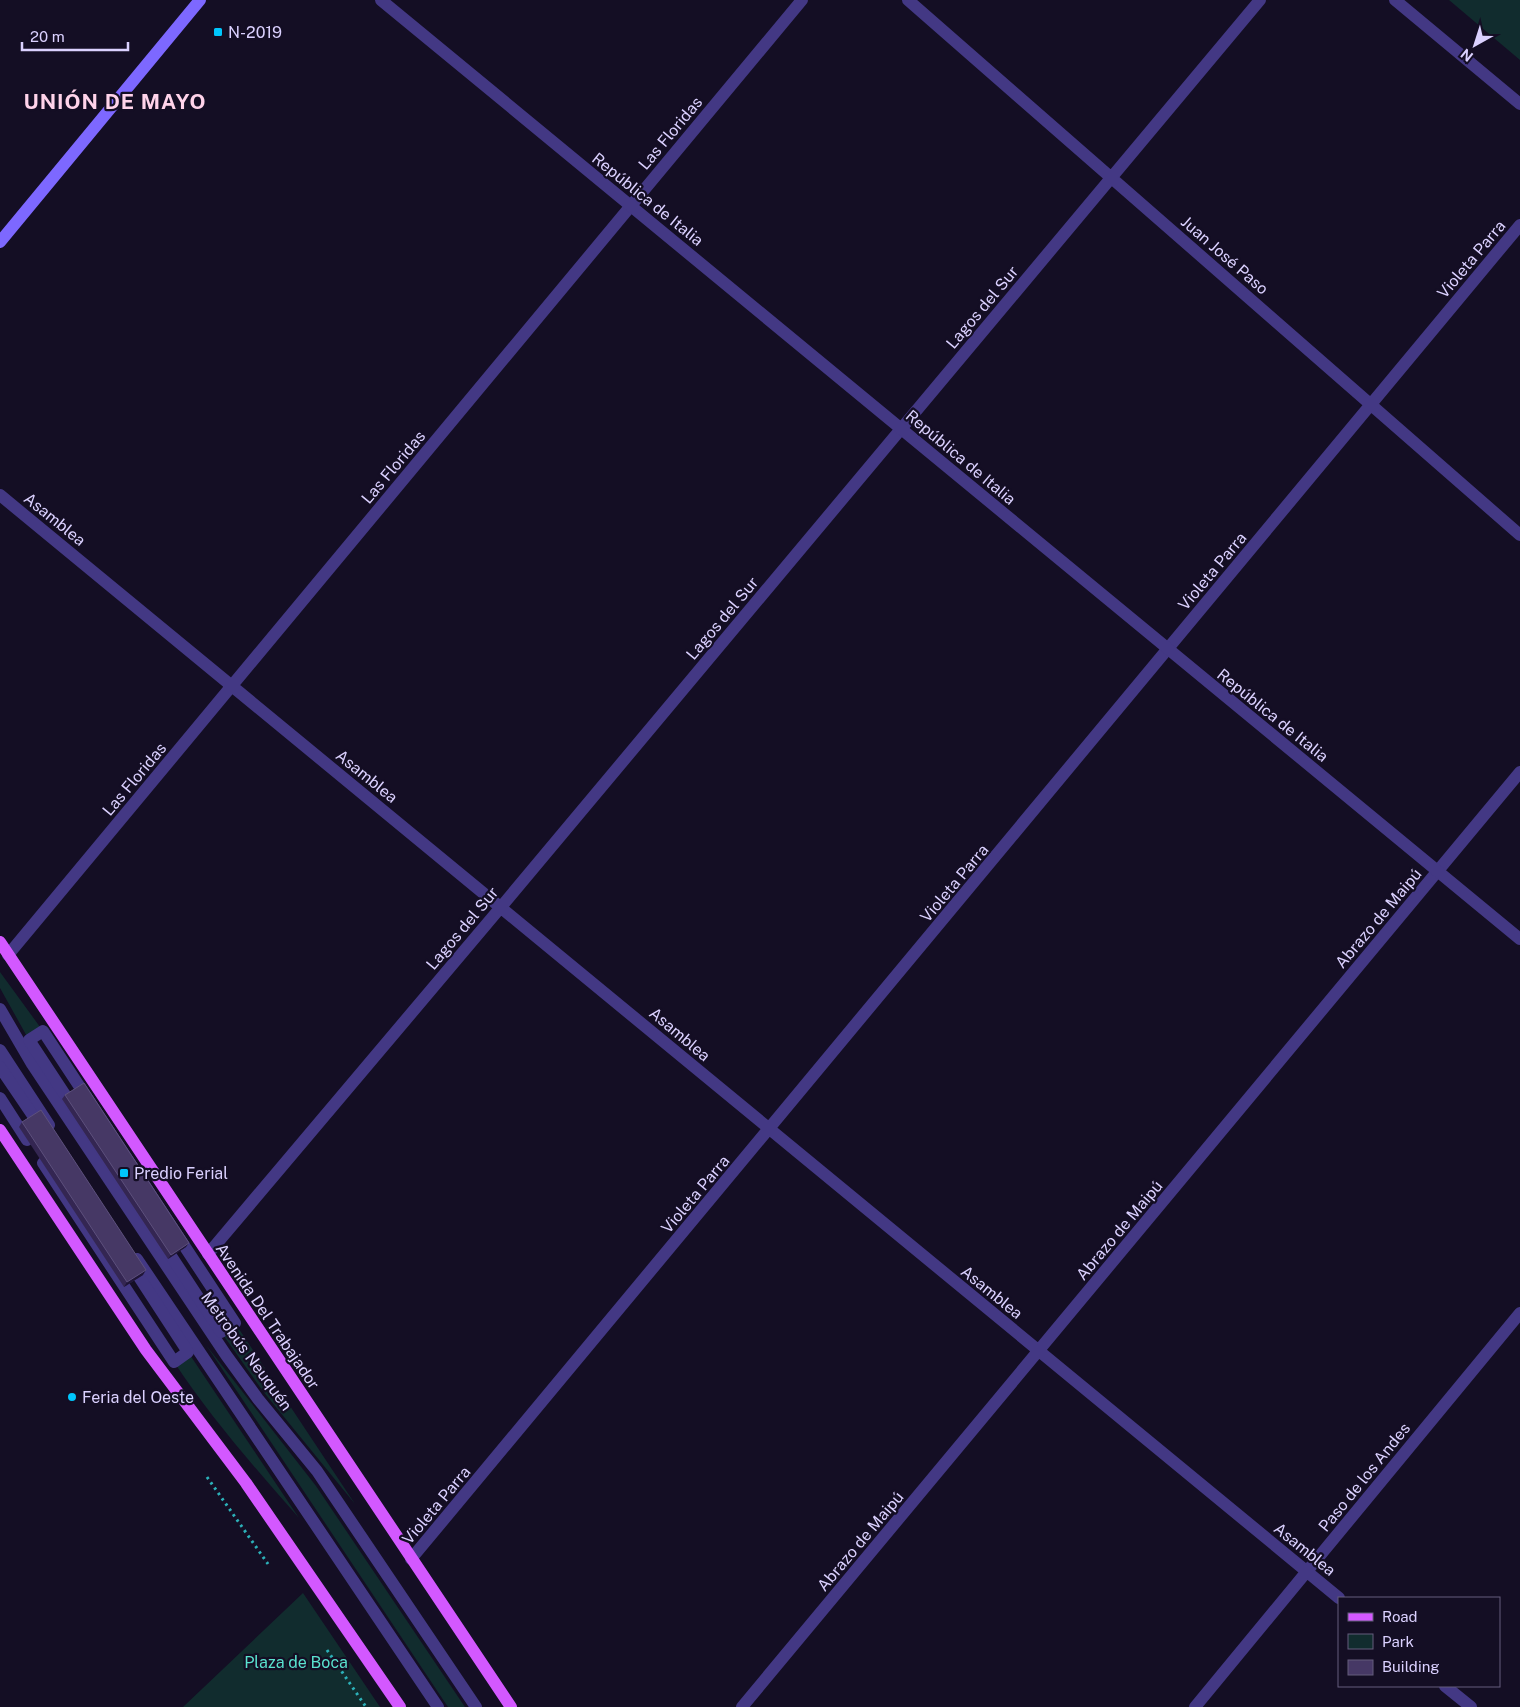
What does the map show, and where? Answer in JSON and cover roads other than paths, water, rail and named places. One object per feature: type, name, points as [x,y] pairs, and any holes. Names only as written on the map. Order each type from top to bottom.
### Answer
[{"type":"main road","points":[[0,242],[200,0]]},
{"type":"main road","name":"Avenida Del Trabajador","points":[[0,942],[411,1560],[511,1707]]},
{"type":"main road","points":[[0,1130],[146,1350],[251,1490],[400,1707]]},
{"type":"street","name":"República de Italia","points":[[381,0],[1520,939]]},
{"type":"street","name":"Las Floridas","points":[[8,955],[802,0]]},
{"type":"street","name":"Juan José Paso","points":[[908,0],[1520,535]]},
{"type":"street","name":"Lagos del Sur","points":[[208,1254],[501,908],[1260,0]]},
{"type":"street","points":[[1395,0],[1520,104]]},
{"type":"street","name":"Violeta Parra","points":[[411,1560],[1520,225]]},
{"type":"street","name":"Asamblea","points":[[0,495],[1338,1597]]},
{"type":"street","name":"Abrazo de Maipú","points":[[742,1707],[1520,772]]},
{"type":"street","name":"Metrobús Neuquén","points":[[0,1009],[32,1064],[236,1370],[316,1471],[476,1707]]},
{"type":"street","points":[[43,1031],[235,1322],[221,1332],[29,1040],[43,1031]]},
{"type":"street","points":[[0,1050],[54,1140],[0,1067]]},
{"type":"street","points":[[0,1098],[174,1362],[188,1352],[126,1250],[438,1707]]},
{"type":"street","name":"Paso de los Andes","points":[[1195,1707],[1520,1313]]},
{"type":"street","points":[[1446,1687],[1471,1707]]},
{"type":"place","name":"N-2019","points":[[218,32]]},
{"type":"place","name":"Predio Ferial","points":[[124,1173]]},
{"type":"place","name":"Feria del Oeste","points":[[72,1397]]},
{"type":"district","name":"UNIÓN DE MAYO","points":[[115,102]]},
{"type":"park label","name":"Plaza de Boca","points":[[296,1662]]}]
